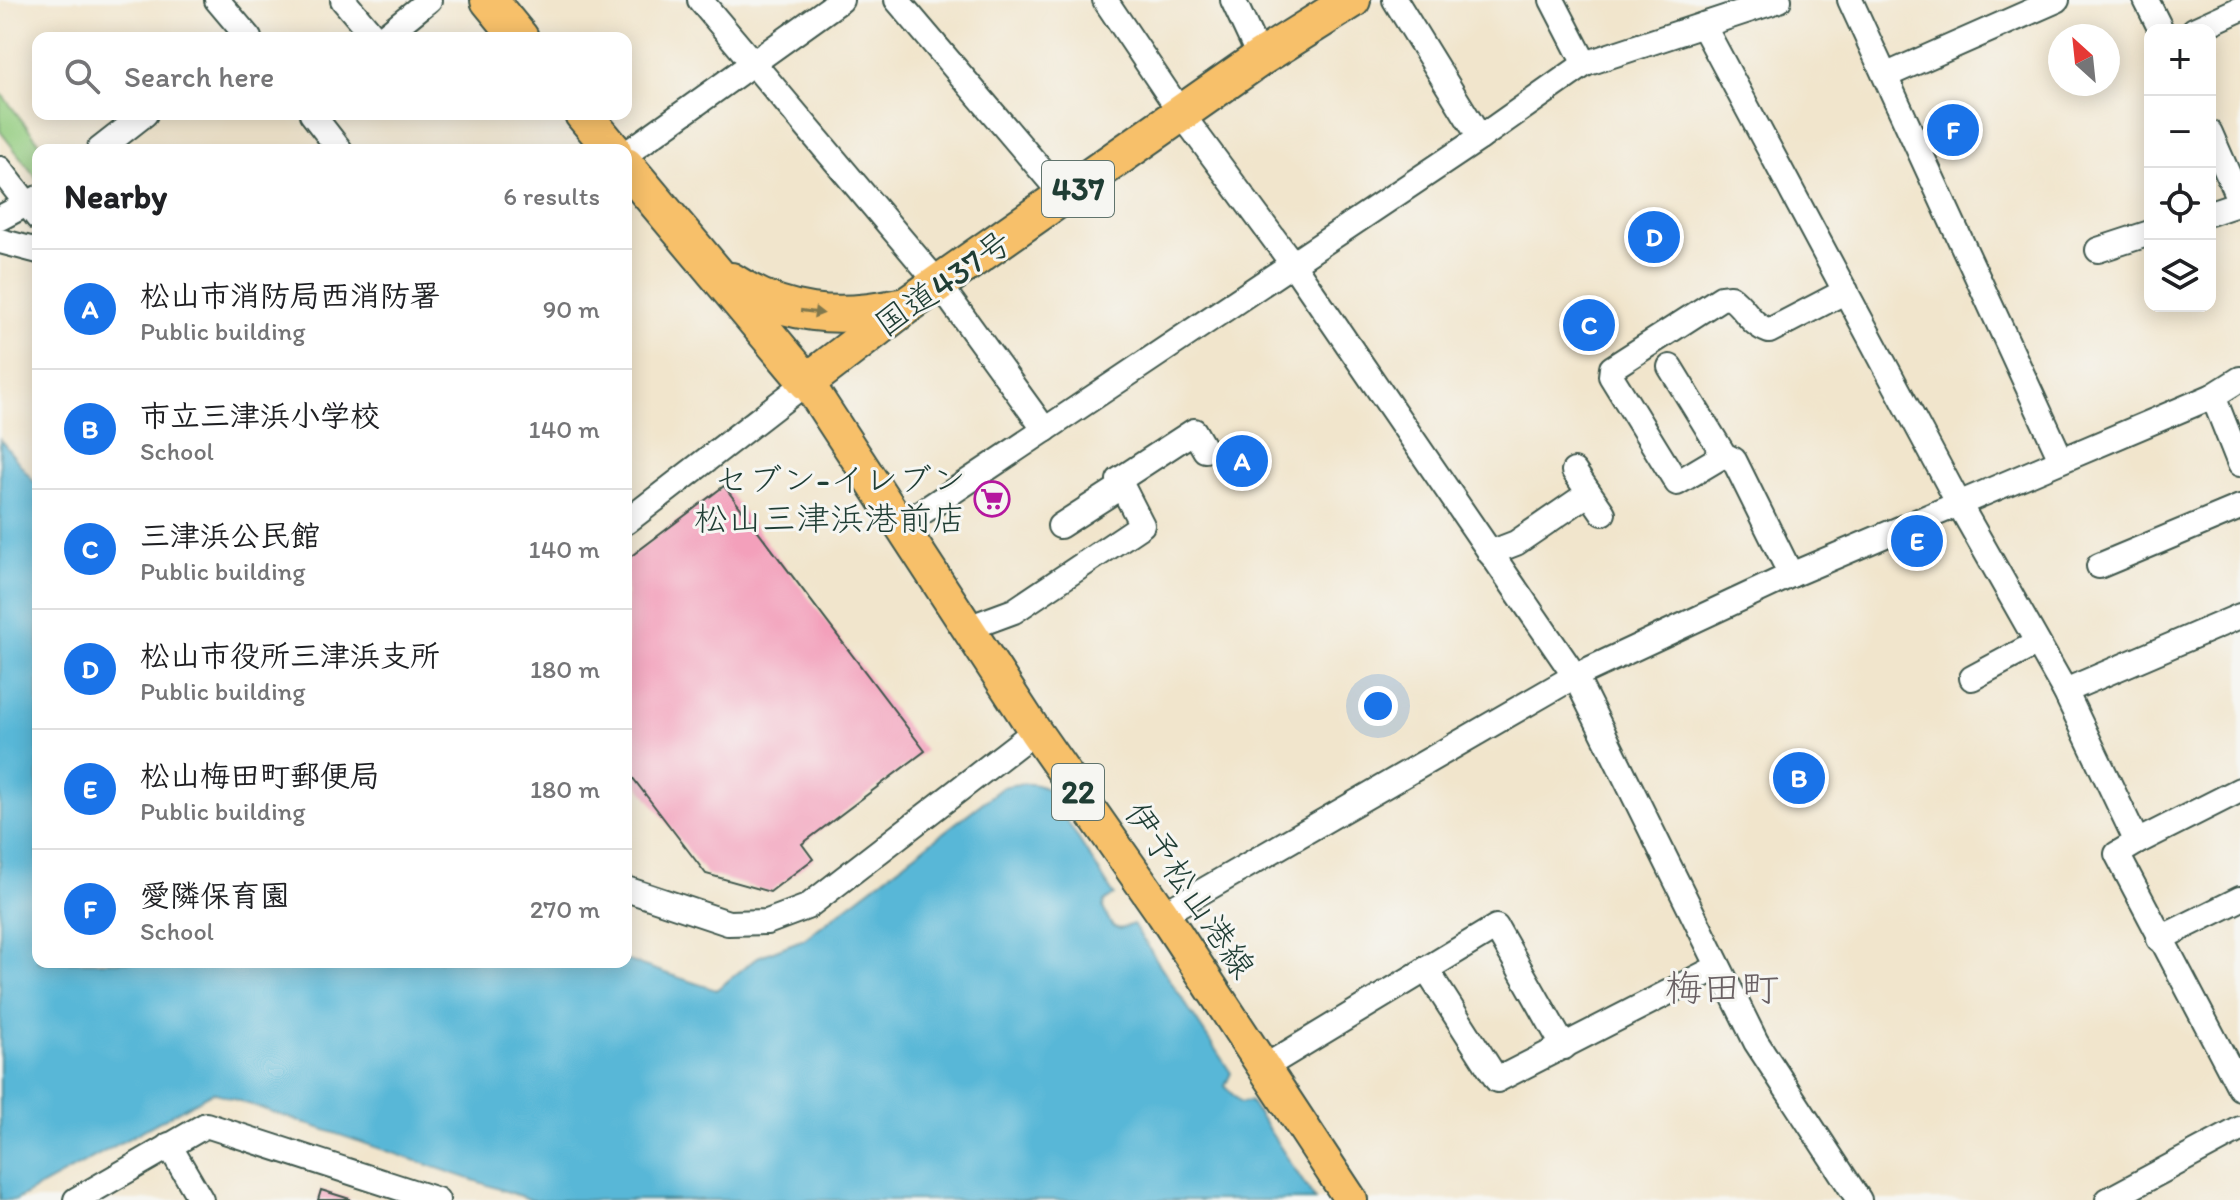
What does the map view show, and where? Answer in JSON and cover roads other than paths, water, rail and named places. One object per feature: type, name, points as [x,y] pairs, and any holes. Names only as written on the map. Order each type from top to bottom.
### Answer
[{"type":"highway","points":[[489,0],[515,32]]},
{"type":"highway","name":"国道437号","points":[[807,382],[906,306],[1183,116],[1260,58],[1352,0]]},
{"type":"highway","points":[[588,120],[608,144]]},
{"type":"highway","points":[[632,173],[807,382]]},
{"type":"highway","points":[[716,272],[758,299],[810,314],[858,315],[906,306]]},
{"type":"main road","name":"伊予松山港線","points":[[807,382],[1035,731],[1163,914],[1351,1200]]},
{"type":"street","points":[[217,0],[242,32]]},
{"type":"street","points":[[343,0],[370,32]]},
{"type":"street","points":[[389,32],[429,0]]},
{"type":"street","points":[[700,0],[939,284],[1045,430]]},
{"type":"street","points":[[632,150],[841,0]]},
{"type":"street","points":[[897,0],[1065,198]]},
{"type":"street","points":[[1105,0],[1183,116],[1292,263],[1575,676],[1756,1042],[1859,1200]]},
{"type":"street","points":[[1233,0],[1260,58]]},
{"type":"street","points":[[1395,0],[1480,138]]},
{"type":"street","points":[[1552,0],[1585,64]]},
{"type":"street","points":[[903,525],[1480,138],[1585,64],[1779,0]]},
{"type":"street","points":[[1850,0],[2061,459]]},
{"type":"street","points":[[1887,75],[2057,0]]},
{"type":"street","points":[[2146,0],[2158,24]]},
{"type":"street","points":[[2207,24],[2240,9]]},
{"type":"street","points":[[1703,25],[1959,504],[2065,691],[2137,842]]},
{"type":"street","points":[[107,144],[137,120]]},
{"type":"street","points":[[317,120],[335,144]]},
{"type":"street","points":[[2216,147],[2240,202],[2216,211]]},
{"type":"street","points":[[0,169],[32,204]]},
{"type":"street","points":[[0,218],[32,208]]},
{"type":"street","points":[[2098,250],[2144,235]]},
{"type":"street","points":[[0,241],[32,249]]},
{"type":"street","points":[[1724,455],[1677,483],[1611,376],[1612,368],[1721,298],[1730,297],[1739,303],[1756,327],[1769,331],[1846,291]]},
{"type":"street","points":[[1670,367],[1724,455],[1734,460],[1791,575]]},
{"type":"street","points":[[1163,914],[1575,676],[1791,575],[2213,396],[2240,379]]},
{"type":"street","points":[[632,516],[807,382]]},
{"type":"street","points":[[2213,396],[2240,464]]},
{"type":"street","points":[[968,628],[1014,611],[1142,525],[1119,480],[1194,431],[1205,450]]},
{"type":"street","points":[[1490,553],[1596,503],[1574,471]]},
{"type":"street","points":[[1060,526],[1122,486]]},
{"type":"street","points":[[2099,566],[2240,507]]},
{"type":"street","points":[[2065,691],[2240,616]]},
{"type":"street","points":[[1972,678],[2037,643]]},
{"type":"street","points":[[632,891],[728,923],[767,922],[807,907],[1035,731]]},
{"type":"street","points":[[2240,790],[2117,854],[2240,1088]]},
{"type":"street","points":[[2159,939],[2239,901]]},
{"type":"street","points":[[1263,1068],[1496,927],[1564,1047]]},
{"type":"street","points":[[1426,969],[1497,1080],[1718,967]]},
{"type":"street","points":[[76,1200],[206,1125],[437,1200]]},
{"type":"street","points":[[2108,1200],[2240,1129]]},
{"type":"street","points":[[169,1145],[201,1200]]},
{"type":"water","points":[[0,439],[32,479],[32,968],[632,968],[632,962],[716,990],[758,957],[804,939],[1003,787],[1031,784],[1056,796],[1053,799],[1114,895],[1104,902],[1103,908],[1112,926],[1120,929],[1133,924],[1231,1073],[1225,1086],[1240,1103],[1250,1101],[1315,1200],[532,1200],[213,1092],[16,1200],[0,1200]]},
{"type":"place","name":"愛隣保育園","points":[[1953,130]]},
{"type":"place","name":"松山市役所三津浜支所","points":[[1654,237]]},
{"type":"place","name":"三津浜公民館","points":[[1589,325]]},
{"type":"place","name":"松山市消防局西消防署","points":[[1242,461]]},
{"type":"place","name":"セブン-イレブン 松山三津浜港前店","points":[[992,499]]},
{"type":"place","name":"松山梅田町郵便局","points":[[1917,541]]},
{"type":"place","name":"市立三津浜小学校","points":[[1799,778]]},
{"type":"district","name":"梅田町","points":[[1722,988]]}]
